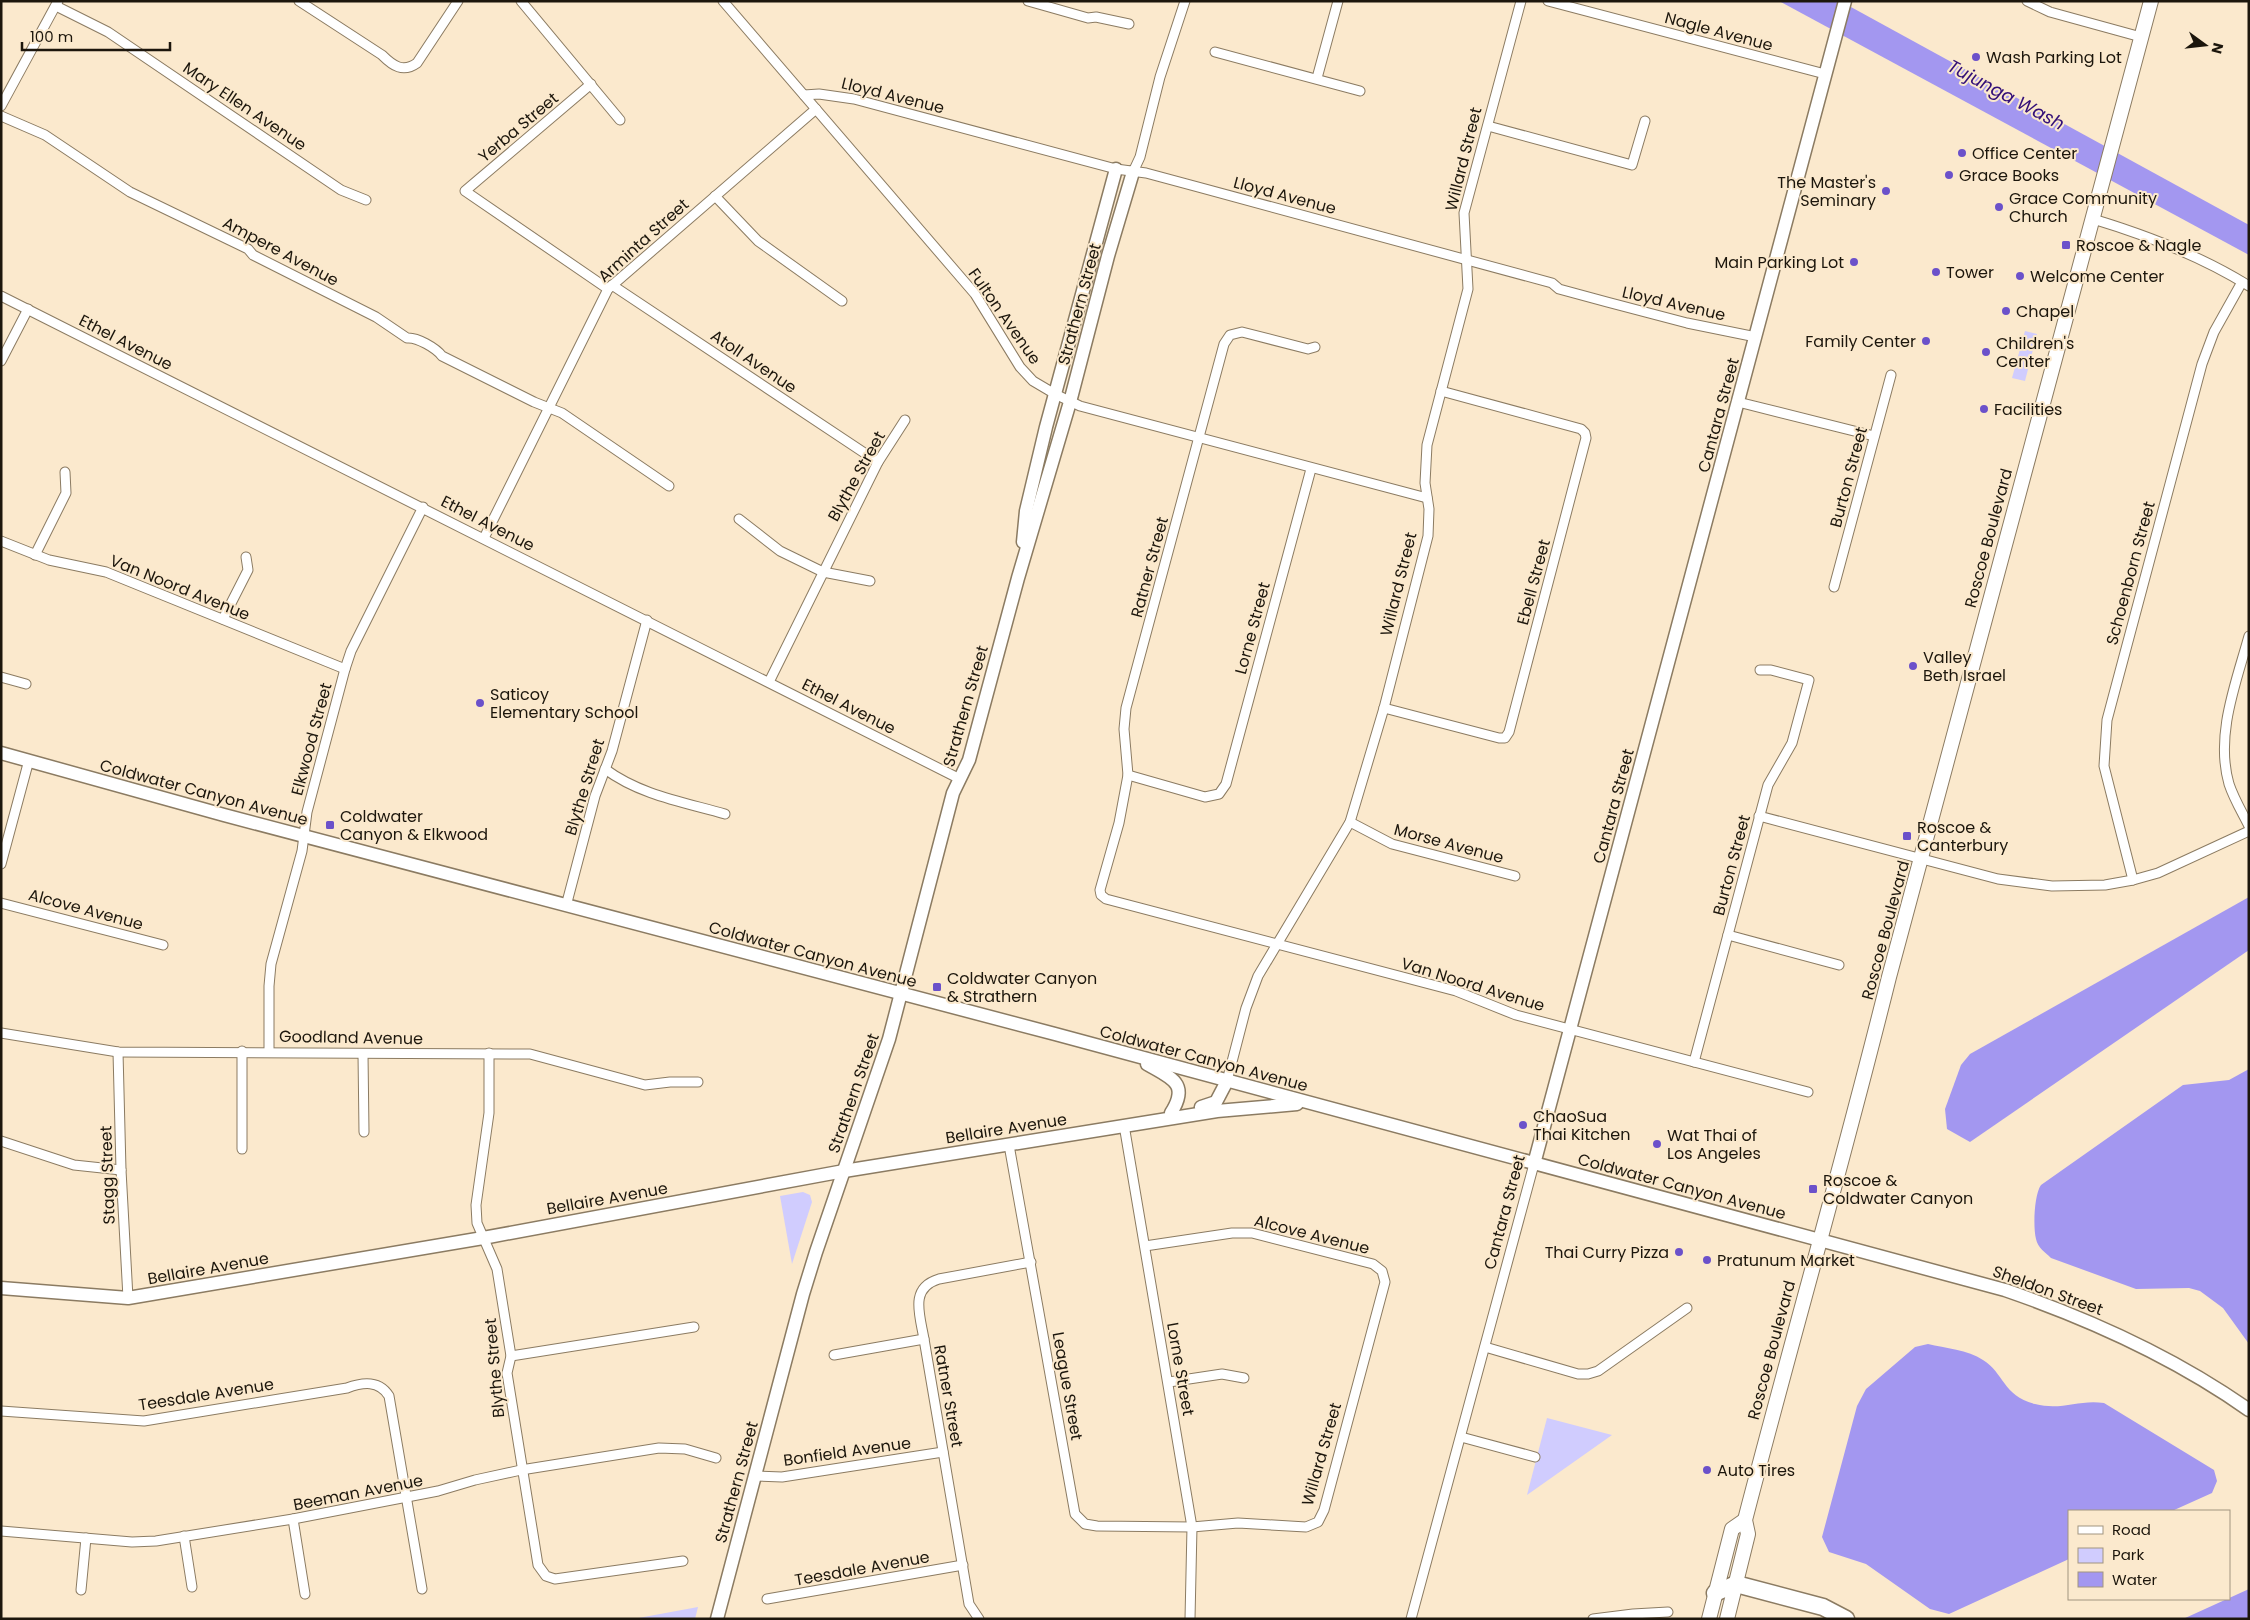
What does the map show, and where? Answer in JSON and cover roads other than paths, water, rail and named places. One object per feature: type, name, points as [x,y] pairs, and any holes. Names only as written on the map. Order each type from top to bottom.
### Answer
[{"type":"highway","points":[[1716,1593],[1736,1584],[1823,1607],[1846,1619]]},
{"type":"main road","name":"Roscoe Boulevard","points":[[1727,1619],[1748,1534],[1745,1520],[1819,1239],[1857,1108],[2151,1]]},
{"type":"main road","name":"Roscoe Boulevard","points":[[1709,1619],[1732,1529],[1745,1520]]},
{"type":"street","points":[[300,1],[382,55],[392,65],[400,68],[409,68],[417,63],[458,1]]},
{"type":"street","points":[[521,1],[620,120]]},
{"type":"street","name":"Fulton Avenue","points":[[723,1],[975,294],[1020,367],[1033,380],[1070,402],[1310,469],[1427,498]]},
{"type":"street","points":[[1028,1],[1088,18],[1096,16],[1129,24]]},
{"type":"street","name":"Strathern Street","points":[[1173,39],[1179,1]]},
{"type":"street","name":"Strathern Street","points":[[717,1619],[806,1285],[902,995],[953,792],[969,760],[1018,578],[1070,402],[1108,256],[1133,172],[1140,157],[1160,77],[1186,1]]},
{"type":"street","points":[[1317,78],[1338,1]]},
{"type":"street","name":"Willard Street","points":[[1124,1125],[1135,1119],[1171,1113],[1216,1102],[1227,1081],[1251,991],[1262,968],[1350,822],[1384,708],[1428,536],[1429,509],[1425,469],[1427,445],[1468,289],[1464,213],[1521,1]]},
{"type":"street","name":"Nagle Avenue","points":[[1548,1],[1825,74]]},
{"type":"street","name":"Cantara Street","points":[[1411,1619],[1845,1]]},
{"type":"street","points":[[2027,1],[2050,12],[2141,37]]},
{"type":"street","points":[[1,106],[57,4]]},
{"type":"street","name":"Mary Ellen Avenue","points":[[57,4],[108,32],[341,190],[366,200]]},
{"type":"street","points":[[1215,52],[1360,91]]},
{"type":"street","name":"Yerba Street","points":[[465,192],[591,84]]},
{"type":"street","name":"Lloyd Avenue","points":[[804,95],[819,94],[854,99],[1116,169],[1190,185],[1552,283],[1560,289],[1607,302],[1687,323],[1756,337]]},
{"type":"street","name":"Arminta Street","points":[[484,538],[547,408],[610,287],[816,109]]},
{"type":"street","name":"Ampere Avenue","points":[[1,116],[45,135],[130,192],[248,249],[253,255],[376,317],[407,338],[412,337],[439,352],[442,356],[547,408]]},
{"type":"street","points":[[1488,126],[1632,165],[1645,121]]},
{"type":"street","name":"Strathern Street","points":[[1018,578],[1026,511],[1055,394],[1116,169]]},
{"type":"street","name":"Atoll Avenue","points":[[465,192],[878,462]]},
{"type":"street","points":[[715,196],[758,241],[842,301]]},
{"type":"street","points":[[2093,218],[2170,247],[2213,266],[2245,284]]},
{"type":"street","name":"Schoenborn Street","points":[[2133,880],[2104,766],[2107,720],[2202,364],[2214,332],[2245,284]]},
{"type":"street","name":"Ethel Avenue","points":[[1,296],[960,779]]},
{"type":"street","points":[[1,361],[28,309]]},
{"type":"street","name":"Ratner Street","points":[[1101,895],[1100,890],[1119,823],[1128,775],[1124,729],[1126,708],[1224,344],[1230,335],[1242,332],[1308,349],[1315,347]]},
{"type":"street","name":"Burton Street","points":[[1834,587],[1891,375]]},
{"type":"street","name":"Ebell Street","points":[[1384,708],[1498,738],[1505,738],[1509,732],[1586,438],[1585,433],[1580,429],[1441,391]]},
{"type":"street","points":[[1738,402],[1874,436]]},
{"type":"street","points":[[547,408],[562,413],[669,486]]},
{"type":"street","name":"Blythe Street","points":[[769,682],[878,462],[905,420]]},
{"type":"street","name":"Lorne Street","points":[[1128,775],[1206,796],[1219,794],[1226,784],[1310,469]]},
{"type":"street","points":[[35,556],[66,492],[65,472]]},
{"type":"street","name":"Elkwood Street","points":[[269,1051],[271,964],[302,851],[307,812],[345,669],[351,651],[423,507]]},
{"type":"street","points":[[739,519],[780,551],[823,572],[870,581]]},
{"type":"street","name":"Van Noord Avenue","points":[[1,540],[35,556],[106,572],[345,669]]},
{"type":"street","points":[[223,619],[248,570],[246,557]]},
{"type":"street","name":"Blythe Street","points":[[566,906],[605,769],[612,751],[647,620]]},
{"type":"street","points":[[2249,636],[2225,726],[2224,748],[2229,782],[2234,797],[2249,826]]},
{"type":"street","name":"Burton Street","points":[[1694,1062],[1768,785],[1792,743],[1809,680],[1771,670],[1760,670]]},
{"type":"street","points":[[1,677],[26,684]]},
{"type":"street","name":"Coldwater Canyon Avenue","points":[[1,753],[304,836],[1819,1239]]},
{"type":"street","points":[[1,864],[29,760]]},
{"type":"street","points":[[605,769],[638,789],[725,814]]},
{"type":"street","points":[[1759,816],[1998,879],[2024,884],[2081,886],[2105,885],[2158,873],[2249,831]]},
{"type":"street","name":"Morse Avenue","points":[[1350,822],[1392,844],[1515,876]]},
{"type":"street","name":"Van Noord Avenue","points":[[1101,895],[1106,899],[1456,991],[1516,1014],[1808,1092]]},
{"type":"street","name":"Alcove Avenue","points":[[1,903],[163,945]]},
{"type":"street","points":[[1728,935],[1839,965]]},
{"type":"street","name":"Goodland Avenue","points":[[1,1033],[118,1052],[269,1051],[363,1054],[530,1054],[645,1085],[670,1082],[698,1082]]},
{"type":"street","points":[[242,1051],[242,1149]]},
{"type":"street","name":"Stagg Street","points":[[118,1052],[121,1170],[128,1298]]},
{"type":"street","name":"Blythe Street","points":[[490,1053],[489,1113],[476,1206],[477,1223],[497,1269],[511,1356],[507,1373],[521,1470],[538,1565],[546,1576],[554,1579],[683,1560]]},
{"type":"street","points":[[363,1054],[364,1132]]},
{"type":"street","points":[[1134,1056],[1174,1080],[1179,1088],[1180,1095],[1171,1113]]},
{"type":"street","points":[[1217,1111],[1226,1097],[1227,1081]]},
{"type":"street","name":"Bellaire Avenue","points":[[1,1288],[128,1298],[483,1238],[844,1171],[1217,1111],[1307,1103]]},
{"type":"street","name":"Lorne Street","points":[[1124,1125],[1169,1382],[1192,1527],[1190,1619]]},
{"type":"street","points":[[1,1141],[74,1165],[121,1170]]},
{"type":"street","name":"League Street","points":[[1009,1145],[1075,1514],[1085,1524],[1096,1526],[1192,1527]]},
{"type":"street","name":"Alcove Avenue","points":[[1145,1246],[1232,1233],[1252,1233],[1373,1264],[1382,1271]]},
{"type":"street","name":"Sheldon Street","points":[[1819,1239],[2005,1290],[2089,1321],[2144,1346],[2212,1384],[2249,1410]]},
{"type":"street","name":"Ratner Street","points":[[979,1619],[969,1604],[924,1339],[919,1296],[922,1287],[929,1282],[1030,1262]]},
{"type":"street","name":"Willard Street","points":[[1192,1527],[1238,1524],[1306,1528],[1318,1522],[1324,1510],[1384,1282],[1382,1271]]},
{"type":"street","points":[[1485,1348],[1578,1374],[1588,1374],[1598,1371],[1687,1308]]},
{"type":"street","points":[[511,1356],[694,1326]]},
{"type":"street","points":[[834,1355],[924,1339]]},
{"type":"street","points":[[1169,1382],[1222,1374],[1244,1378]]},
{"type":"street","name":"Teesdale Avenue","points":[[1,1411],[144,1421],[346,1388],[359,1384],[372,1384],[384,1388],[389,1396],[406,1497]]},
{"type":"street","points":[[1461,1436],[1535,1458]]},
{"type":"street","name":"Beeman Avenue","points":[[1,1532],[132,1542],[156,1541],[293,1520],[438,1491],[474,1480],[521,1470],[659,1448],[685,1449],[716,1458]]},
{"type":"street","name":"Bonfield Avenue","points":[[754,1476],[782,1477],[943,1452]]},
{"type":"street","points":[[406,1497],[422,1590]]},
{"type":"street","points":[[293,1520],[305,1594]]},
{"type":"street","points":[[184,1536],[192,1587]]},
{"type":"street","points":[[81,1590],[86,1538]]},
{"type":"street","name":"Teesdale Avenue","points":[[767,1600],[963,1565]]},
{"type":"street","points":[[1593,1619],[1668,1612]]},
{"type":"water","name":"Tujunga Wash","points":[[1779,1],[1840,1],[2249,225],[2249,255]]},
{"type":"water","points":[[2249,897],[2249,950],[1970,1142],[1947,1129],[1945,1109],[1961,1065],[1970,1054]]},
{"type":"water","points":[[2249,1069],[2249,1344],[2223,1308],[2200,1291],[2189,1288],[2136,1289],[2051,1258],[2038,1245],[2034,1219],[2037,1196],[2041,1185],[2183,1085],[2229,1080]]},
{"type":"water","points":[[1928,1344],[1977,1357],[1990,1365],[2016,1396],[2035,1404],[2062,1406],[2086,1402],[2104,1403],[2214,1470],[2217,1481],[2212,1493],[2174,1510],[2068,1510],[2068,1559],[1949,1614],[1930,1609],[1866,1564],[1829,1552],[1822,1537],[1857,1406],[1866,1389],[1915,1347]]},
{"type":"water","points":[[2249,1589],[2249,1619],[2183,1619],[2225,1600],[2230,1600],[2230,1598]]},
{"type":"place","name":"Wash Parking Lot","points":[[1976,57]]},
{"type":"place","name":"Office Center","points":[[1962,153]]},
{"type":"place","name":"Grace Books","points":[[1949,175]]},
{"type":"place","name":"The Master's Seminary","points":[[1886,191]]},
{"type":"place","name":"Grace Community Church","points":[[1999,207]]},
{"type":"place","name":"Roscoe & Nagle","points":[[2066,245]]},
{"type":"place","name":"Main Parking Lot","points":[[1854,262]]},
{"type":"place","name":"Tower","points":[[1936,272]]},
{"type":"place","name":"Welcome Center","points":[[2020,276]]},
{"type":"place","name":"Chapel","points":[[2006,311]]},
{"type":"place","name":"Family Center","points":[[1926,341]]},
{"type":"place","name":"Children's Center","points":[[1986,352]]},
{"type":"place","name":"Facilities","points":[[1984,409]]},
{"type":"place","name":"Valley Beth Israel","points":[[1913,666]]},
{"type":"place","name":"Saticoy Elementary School","points":[[480,703]]},
{"type":"place","name":"Coldwater Canyon & Elkwood","points":[[330,825]]},
{"type":"place","name":"Roscoe & Canterbury","points":[[1907,836]]},
{"type":"place","name":"Coldwater Canyon & Strathern","points":[[937,987]]},
{"type":"place","name":"ChaoSua Thai Kitchen","points":[[1523,1125]]},
{"type":"place","name":"Wat Thai of Los Angeles","points":[[1657,1144]]},
{"type":"place","name":"Roscoe & Coldwater Canyon","points":[[1813,1189]]},
{"type":"place","name":"Thai Curry Pizza","points":[[1679,1252]]},
{"type":"place","name":"Pratunum Market","points":[[1707,1260]]},
{"type":"place","name":"Auto Tires","points":[[1707,1470]]}]
